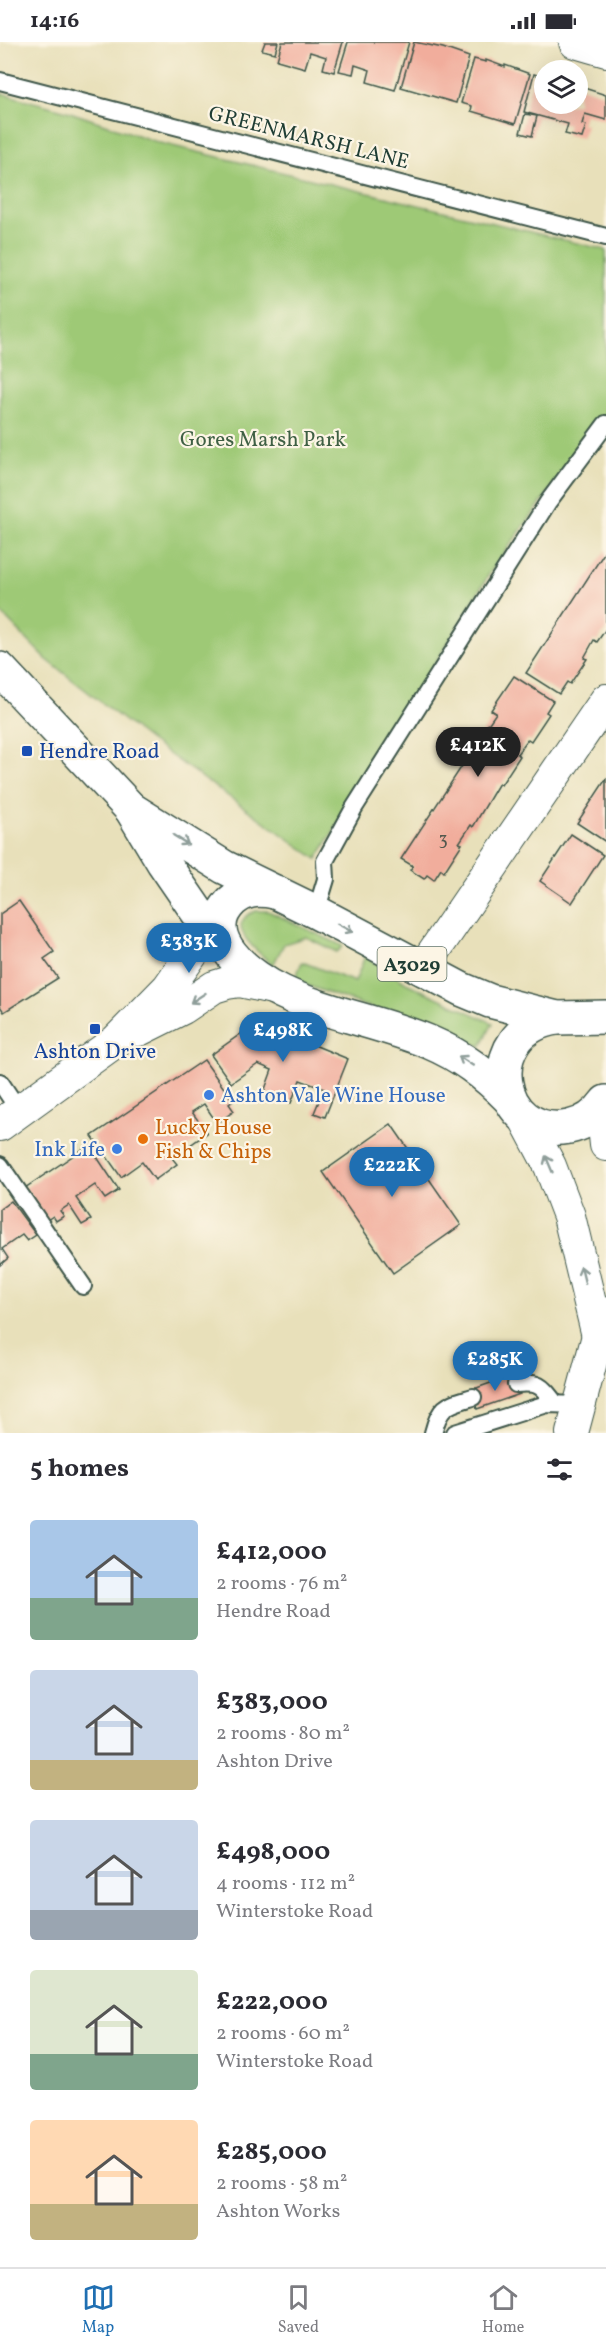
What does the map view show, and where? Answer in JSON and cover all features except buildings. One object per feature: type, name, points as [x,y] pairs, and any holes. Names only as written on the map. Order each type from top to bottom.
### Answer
[{"type":"highway","name":"A3029","points":[[0,669],[131,809],[163,862],[198,913],[219,930]]},
{"type":"highway","name":"A3029","points":[[131,809],[224,867],[316,912],[460,989],[490,1001],[585,1024],[598,1033],[606,1044]]},
{"type":"highway","name":"A3029","points":[[275,892],[257,889],[244,893],[231,902],[223,915],[219,930],[223,943],[231,955],[273,987],[314,1005],[430,1042],[459,1056],[484,1073],[517,1107],[543,1126],[566,1128],[587,1120],[604,1105]]},
{"type":"highway","name":"A3029","points":[[517,1107],[505,1083],[504,1067],[508,1050],[526,1029],[536,1023],[564,1018],[606,1017]]},
{"type":"street","points":[[575,42],[606,51]]},
{"type":"street","points":[[422,969],[606,700]]},
{"type":"street","points":[[10,1119],[116,1041],[168,988],[199,944],[219,930]]},
{"type":"street","points":[[116,1041],[183,1008],[214,987],[240,981],[273,987]]},
{"type":"street","points":[[604,1105],[606,1145]]},
{"type":"street","points":[[517,1107],[546,1158],[569,1216],[602,1319],[568,1414]]},
{"type":"lane","name":"GREENMARSH LANE","points":[[0,81],[606,237]]},
{"type":"lane","points":[[316,912],[326,879],[325,861],[354,808],[548,502],[606,424]]},
{"type":"lane","points":[[0,1082],[10,1119]]},
{"type":"lane","points":[[0,1165],[83,1286]]},
{"type":"lane","points":[[516,1384],[535,1382],[568,1414]]},
{"type":"lane","points":[[433,1433],[437,1416],[441,1410],[473,1397]]},
{"type":"lane","points":[[455,1433],[568,1414]]},
{"type":"green space","name":"Gores Marsh Park","points":[[0,93],[67,111],[160,143],[606,250],[606,414],[491,571],[317,859],[149,740],[46,659],[0,612]]},
{"type":"green space","points":[[256,911],[268,911],[343,946],[337,952],[306,937],[284,944],[273,965],[252,946],[242,931],[242,923],[246,917]]},
{"type":"green space","points":[[365,956],[406,983],[493,1023],[481,1046],[294,981],[302,962],[355,982]]},
{"type":"place","name":"Hendre Road","points":[[27,751]]},
{"type":"place","name":"Ashton Drive","points":[[95,1029]]},
{"type":"place","name":"Ashton Vale Wine House","points":[[209,1095]]},
{"type":"place","name":"Lucky House Fish & Chips","points":[[143,1139]]},
{"type":"place","name":"Ink Life","points":[[117,1149]]}]
